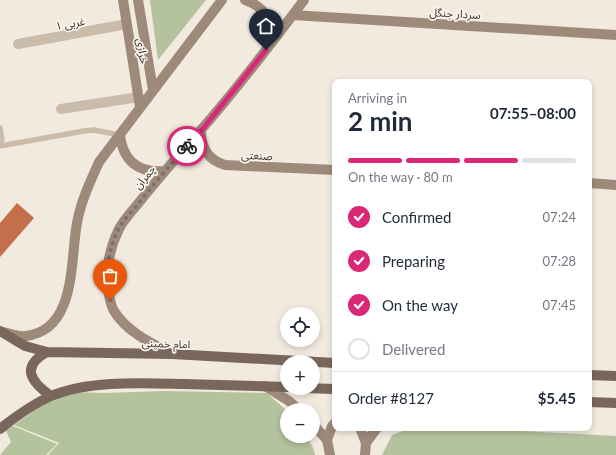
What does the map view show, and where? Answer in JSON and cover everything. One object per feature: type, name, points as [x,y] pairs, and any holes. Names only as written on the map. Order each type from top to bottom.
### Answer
[{"type":"main road","name":"خرازی","points":[[123,0],[139,102]]},
{"type":"main road","name":"خرازی","points":[[138,0],[153,90]]},
{"type":"main road","points":[[1,332],[25,336],[38,332],[51,324],[60,315],[67,298],[77,222],[85,192],[98,162],[120,135],[139,102],[153,90],[222,0]]},
{"type":"main road","points":[[245,0],[258,6],[267,15],[273,26],[275,38]]},
{"type":"main road","name":"چمران","points":[[172,354],[146,341],[126,326],[114,311],[107,288],[107,267],[119,228],[164,171],[201,131],[304,0]]},
{"type":"main road","name":"سردار جنگل","points":[[293,15],[616,35]]},
{"type":"main road","name":"صنعتی","points":[[201,131],[201,141],[211,158],[217,163],[225,165],[332,170]]},
{"type":"main road","points":[[120,135],[121,145],[126,156],[133,164],[153,172],[164,171]]},
{"type":"main road","points":[[592,183],[616,184]]},
{"type":"main road","name":"امام خمینی","points":[[1,332],[25,346],[47,352],[172,354],[332,363]]},
{"type":"main road","points":[[47,352],[39,356],[32,364],[32,377],[39,388],[51,396]]},
{"type":"main road","points":[[592,375],[616,376]]},
{"type":"main road","points":[[0,429],[26,410],[51,396],[77,388],[142,383],[280,387]]},
{"type":"main road","points":[[265,386],[291,403]]},
{"type":"main road","points":[[320,389],[332,389]]},
{"type":"main road","points":[[592,402],[616,403]]},
{"type":"main road","points":[[327,440],[332,426]]},
{"type":"main road","points":[[361,431],[366,443],[365,455]]},
{"type":"main road","points":[[366,443],[375,431]]},
{"type":"main road","points":[[320,432],[327,440],[330,455]]},
{"type":"street","name":"۱ غربی","points":[[18,44],[127,24]]},
{"type":"street","points":[[61,108],[139,102]]},
{"type":"lane","points":[[0,128],[2,140],[0,142]]},
{"type":"lane","points":[[0,146],[94,130],[120,135]]},
{"type":"green space","points":[[150,0],[206,0],[158,60]]},
{"type":"green space","points":[[163,391],[267,393],[280,405],[280,443],[310,443],[315,455],[48,455],[59,443],[14,425],[44,404],[72,392],[106,393]]},
{"type":"green space","points":[[13,426],[57,444],[46,455],[0,455],[11,442],[5,429]]},
{"type":"green space","points":[[403,431],[524,431],[616,436],[616,455],[382,455],[392,435]]},
{"type":"building","points":[[17,203],[34,218],[0,257],[0,223]]},
{"type":"way so far","points":[[110,300],[107,288],[107,267],[119,228],[164,171],[187,146]]},
{"type":"route","points":[[187,146],[201,131],[266,50]]}]
